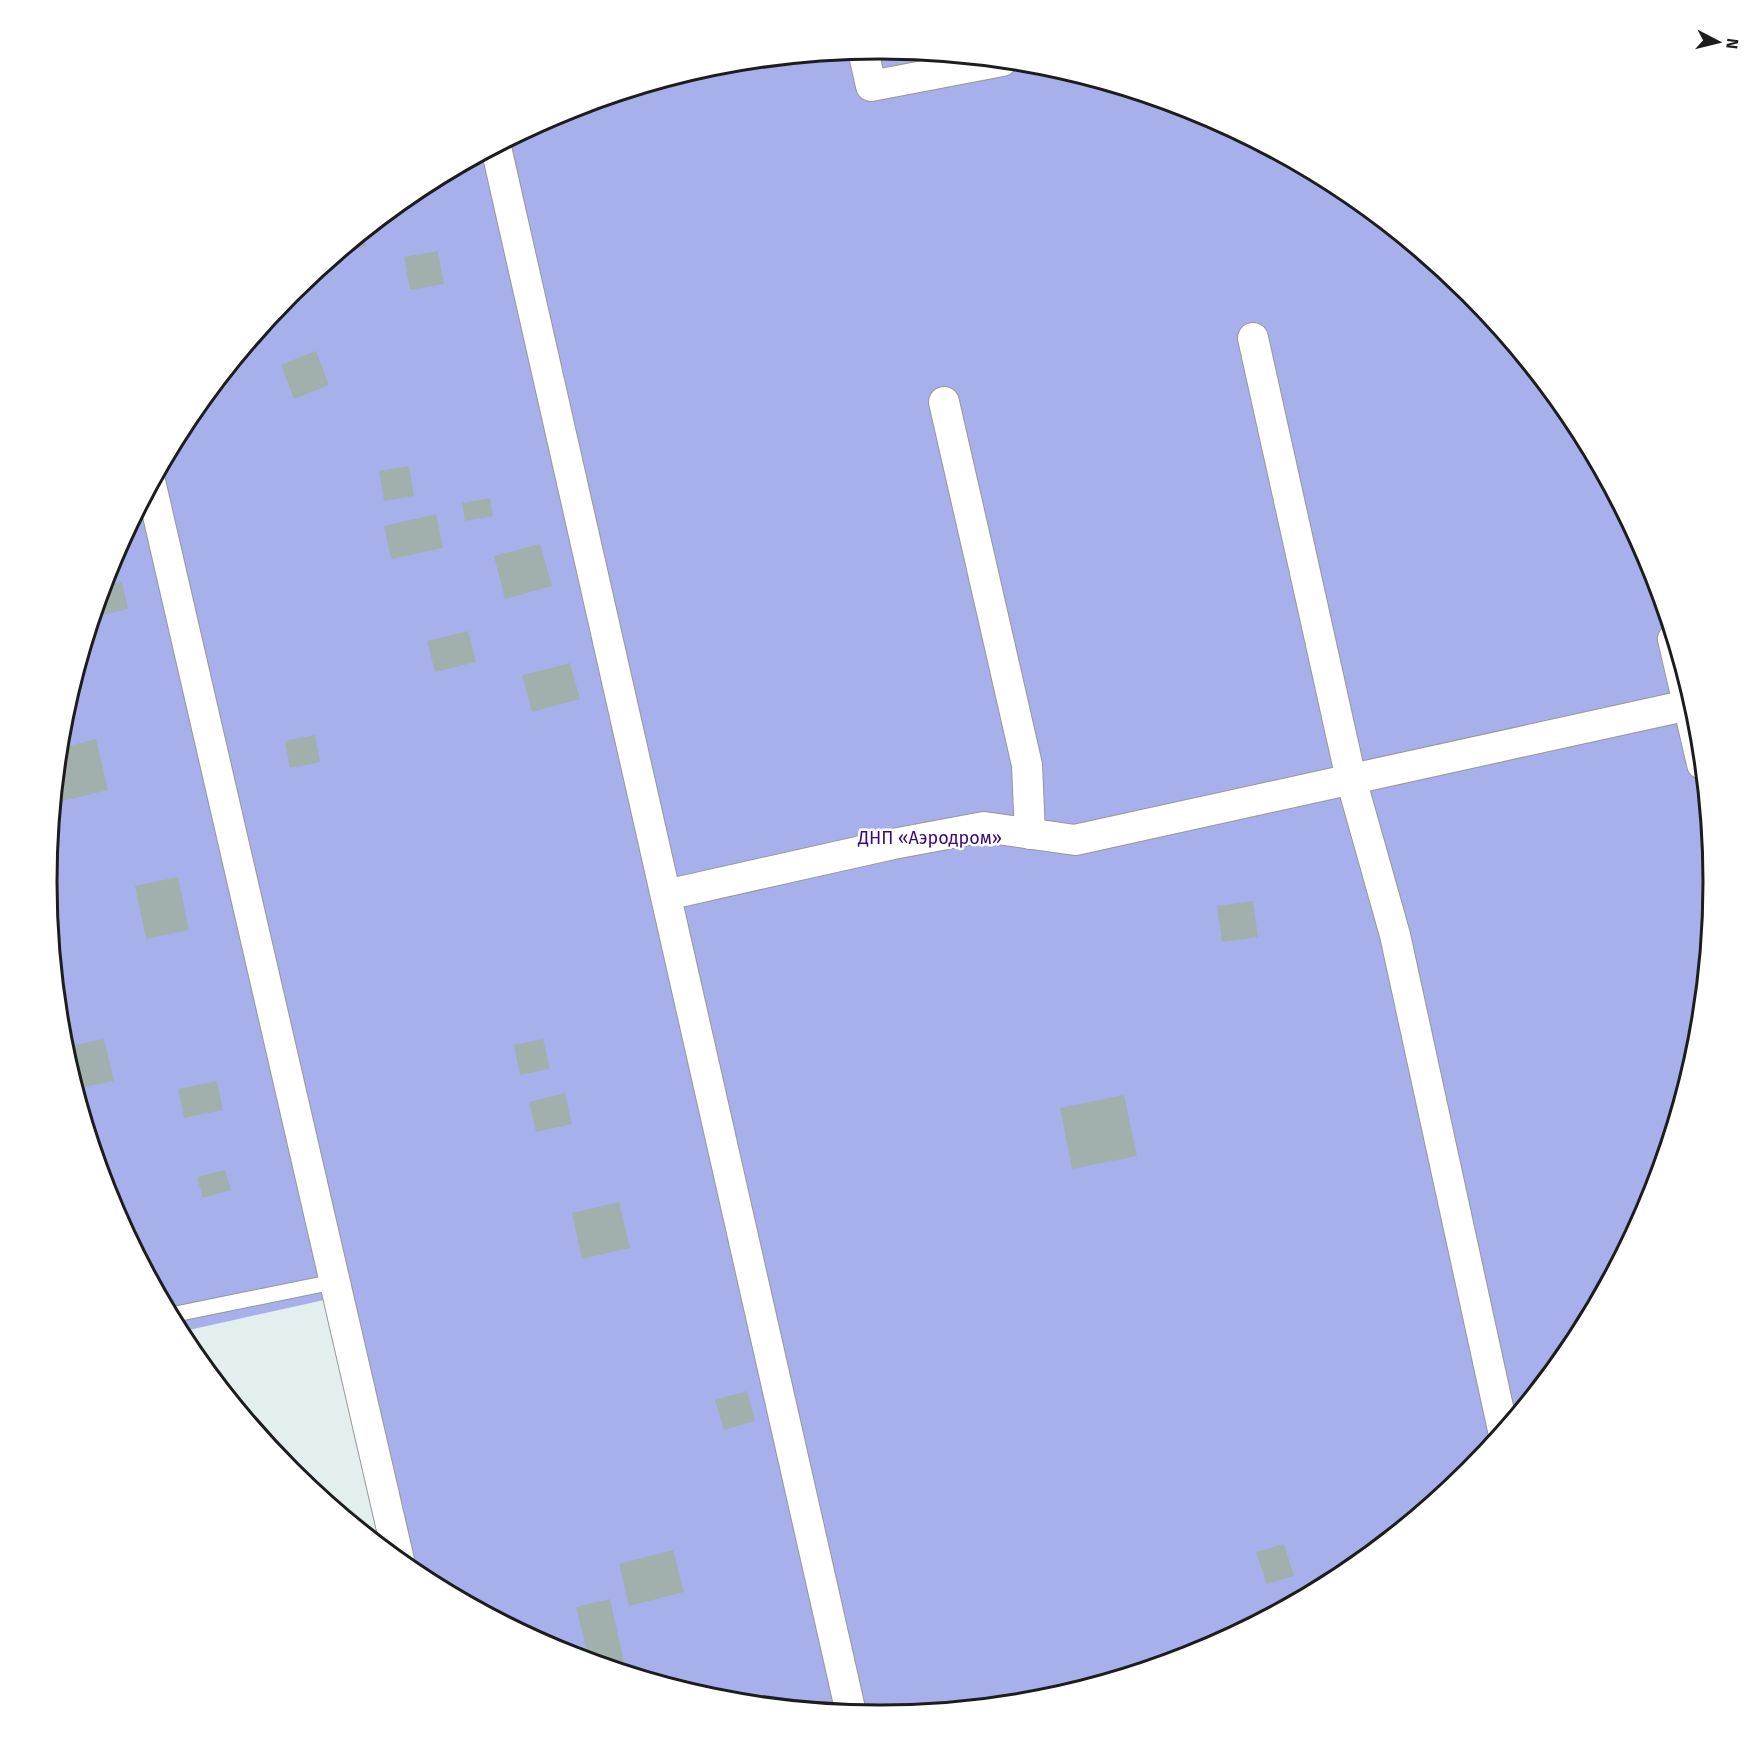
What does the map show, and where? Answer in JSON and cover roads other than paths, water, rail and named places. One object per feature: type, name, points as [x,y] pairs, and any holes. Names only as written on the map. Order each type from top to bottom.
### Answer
[{"type":"street","points":[[865,60],[871,86],[980,65]]},
{"type":"street","points":[[498,154],[849,1704]]},
{"type":"street","points":[[1253,338],[1351,779],[1395,935],[1501,1422]]},
{"type":"street","points":[[944,402],[1027,765],[1030,834]]},
{"type":"street","points":[[154,495],[333,1282],[396,1547]]},
{"type":"street","points":[[666,895],[893,844],[984,827],[1075,840],[1683,706]]},
{"type":"lane","points":[[179,1312],[333,1282]]},
{"type":"park label","name":"ДНП «Аэродром»","points":[[930,838]]}]
